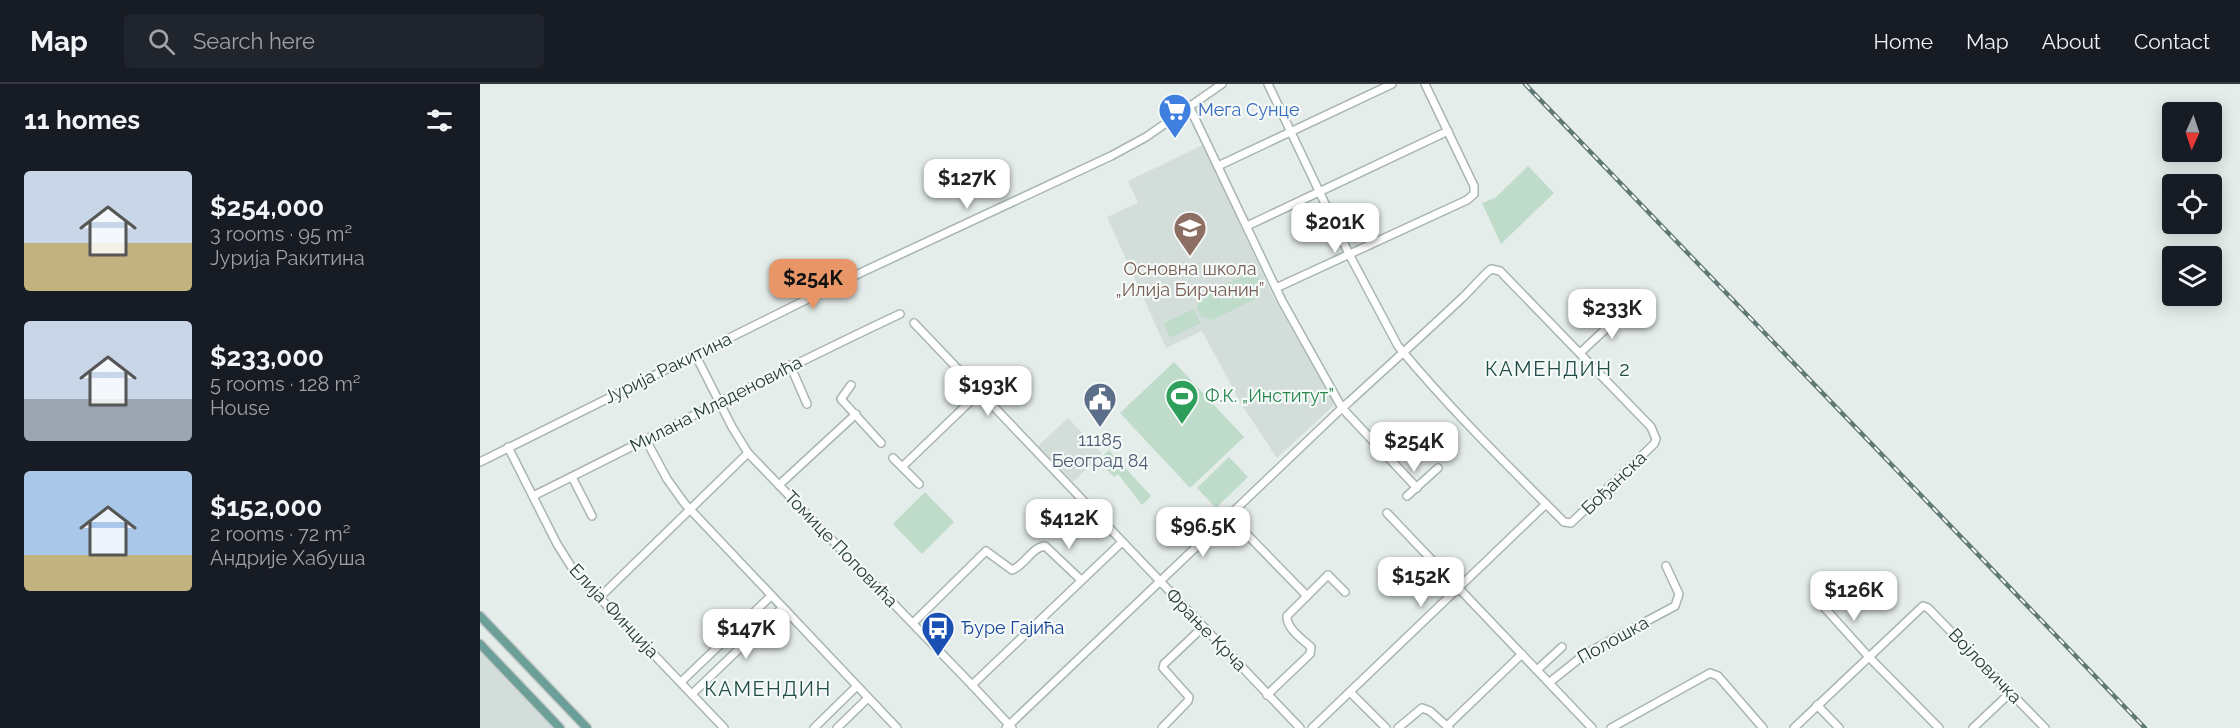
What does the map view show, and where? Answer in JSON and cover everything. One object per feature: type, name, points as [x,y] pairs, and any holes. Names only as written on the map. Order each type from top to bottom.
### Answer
[{"type":"main road","points":[[480,616],[587,728]]},
{"type":"main road","points":[[480,644],[560,728]]},
{"type":"street","name":"Јурија Ракитина","points":[[480,462],[858,274],[1112,156],[1146,137],[1222,84]]},
{"type":"street","points":[[1268,84],[1349,254],[1403,352],[1468,424],[1546,504],[1461,588],[1312,728]]},
{"type":"street","points":[[1218,166],[1392,84]]},
{"type":"street","points":[[1276,288],[1467,200],[1474,194],[1474,186],[1425,84]]},
{"type":"street","points":[[1190,106],[1276,288],[1342,408],[1417,488]]},
{"type":"street","points":[[1247,226],[1448,131]]},
{"type":"street","points":[[1009,727],[1342,408],[1461,300],[1488,271],[1494,268],[1500,271],[1580,353],[1627,309]]},
{"type":"street","name":"Милана Младеновића","points":[[533,496],[790,365],[900,314]]},
{"type":"street","name":"Фрање Крча","points":[[914,323],[1300,728]]},
{"type":"street","name":"Бођанска","points":[[1546,504],[1564,522],[1571,523],[1656,440],[1654,431],[1580,353]]},
{"type":"street","name":"Томице Поповића","points":[[695,354],[748,453],[972,684],[1009,727]]},
{"type":"street","points":[[790,365],[807,404]]},
{"type":"street","points":[[851,385],[841,399],[881,443]]},
{"type":"street","points":[[903,466],[980,392]]},
{"type":"street","points":[[779,485],[856,414]]},
{"type":"street","points":[[646,440],[670,485],[691,510],[897,728]]},
{"type":"street","name":"Елија Финција","points":[[508,447],[565,558],[724,728]]},
{"type":"street","points":[[600,597],[748,453]]},
{"type":"street","points":[[893,458],[920,484]]},
{"type":"street","points":[[1407,496],[1437,468]]},
{"type":"street","points":[[572,477],[592,516]]},
{"type":"street","points":[[1387,513],[1461,588],[1592,728]]},
{"type":"street","points":[[1230,517],[1307,596]]},
{"type":"street","points":[[972,684],[1122,542]]},
{"type":"street","points":[[913,623],[986,551],[1012,570],[1040,546],[1045,546],[1081,580]]},
{"type":"street","name":"Полошка","points":[[1550,682],[1585,654],[1671,608],[1678,600],[1679,594],[1666,566]]},
{"type":"street","points":[[1267,695],[1311,652],[1311,647],[1289,625],[1286,620],[1287,616],[1328,575],[1345,592]]},
{"type":"street","points":[[681,682],[771,596]]},
{"type":"street","points":[[1822,605],[1868,656],[1939,728]]},
{"type":"street","name":"Војловичка","points":[[1868,656],[1923,606],[1928,608],[2045,728]]},
{"type":"street","points":[[692,694],[782,608]]},
{"type":"street","points":[[1168,726],[1190,697],[1163,668],[1164,664],[1203,627]]},
{"type":"street","points":[[1537,670],[1562,647]]},
{"type":"street","points":[[1398,728],[1422,708],[1430,711],[1448,727],[1522,654]]},
{"type":"street","points":[[1794,728],[1868,656]]},
{"type":"street","points":[[1611,728],[1707,673],[1714,673],[1718,676],[1762,728]]},
{"type":"street","points":[[814,728],[857,686]]},
{"type":"street","points":[[1350,692],[1386,728]]},
{"type":"street","points":[[1973,728],[2010,693]]},
{"type":"street","points":[[837,728],[868,698]]},
{"type":"street","points":[[1818,705],[1839,728]]},
{"type":"shaded area","name":"Основна школа „Илија Бирчанин”","points":[[1203,145],[1274,298],[1334,403],[1277,458],[1242,405],[1202,331],[1166,348],[1107,217],[1138,203],[1128,181]]},
{"type":"shaded area","points":[[1068,418],[1102,454],[1073,482],[1038,446]]},
{"type":"shaded area","points":[[480,652],[503,676],[553,728],[480,728]]},
{"type":"green space","points":[[1528,166],[1554,193],[1501,244],[1482,203],[1495,198]]},
{"type":"green space","points":[[1249,273],[1257,276],[1262,283],[1259,297],[1212,320],[1201,317],[1197,308],[1198,298]]},
{"type":"green space","points":[[1194,309],[1201,323],[1170,338],[1164,323]]},
{"type":"green space","name":"Ф.К. „Институт”","points":[[1174,362],[1244,437],[1190,488],[1120,413]]},
{"type":"green space","points":[[1109,450],[1151,496],[1142,505],[1118,474],[1114,477],[1098,461]]},
{"type":"green space","points":[[1229,457],[1248,477],[1216,508],[1197,488]]},
{"type":"green space","points":[[925,492],[954,522],[922,554],[893,524]]},
{"type":"railway","points":[[1525,84],[2145,728]]},
{"type":"place","name":"Мега Сунце","points":[[1175,139]]},
{"type":"place","name":"Основна школа „Илија Бирчанин”","points":[[1190,257]]},
{"type":"place","name":"Ф.К. „Институт”","points":[[1182,425]]},
{"type":"place","name":"11185 Београд 84","points":[[1100,428]]},
{"type":"place","name":"Ђуре Гајића","points":[[938,657]]},
{"type":"district","name":"КАМЕНДИН 2","points":[[1558,369]]},
{"type":"district","name":"КАМЕНДИН","points":[[768,689]]}]
